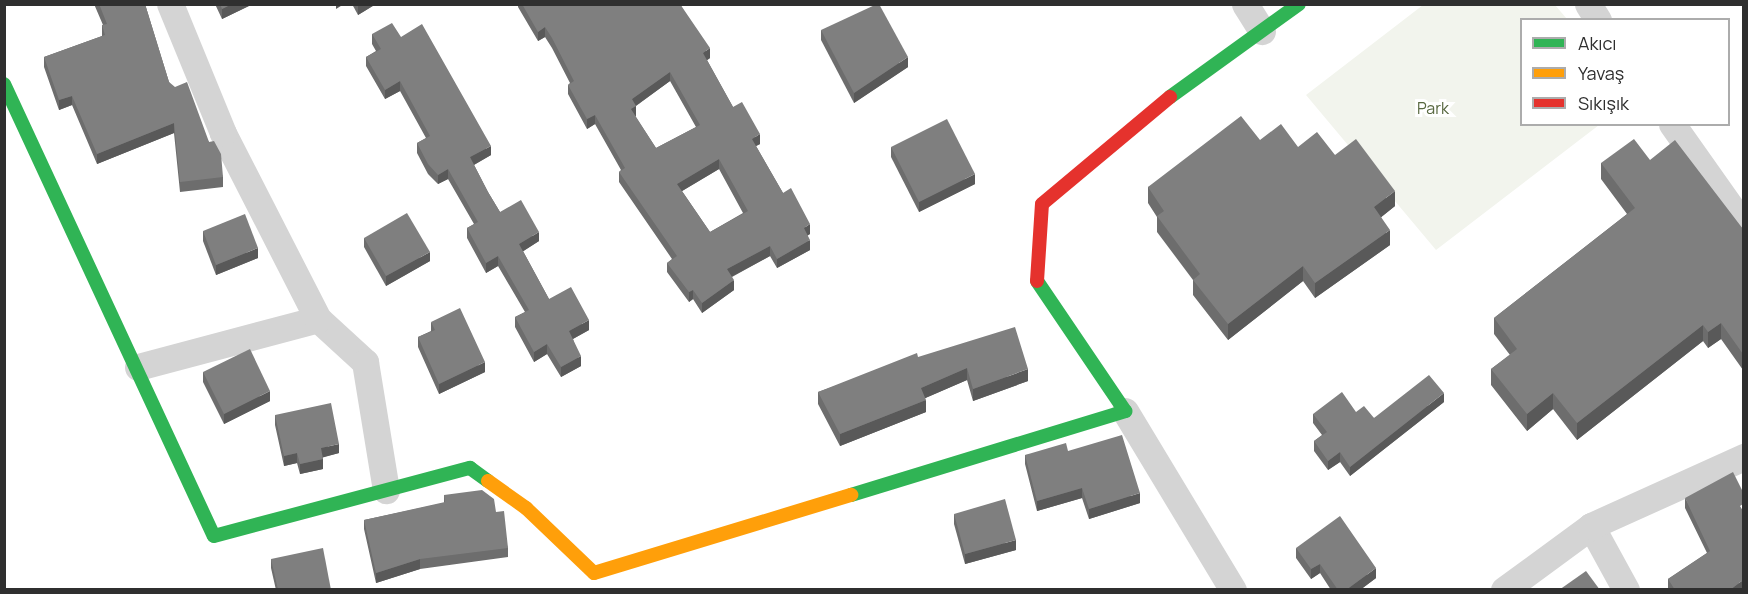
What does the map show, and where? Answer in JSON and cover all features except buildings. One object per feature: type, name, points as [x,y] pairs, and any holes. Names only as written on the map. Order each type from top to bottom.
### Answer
[{"type":"street","points":[[170,4],[223,133],[318,319],[365,362],[386,490]]},
{"type":"street","points":[[1245,4],[1262,31]]},
{"type":"street","points":[[1233,590],[1125,411],[1037,284],[1042,204],[1176,92],[1299,4]]},
{"type":"street","points":[[1588,4],[1597,18]]},
{"type":"street","points":[[4,84],[138,368],[214,536],[470,468],[526,508],[597,581],[1125,411]]},
{"type":"street","points":[[1673,126],[1743,226]]},
{"type":"street","points":[[138,368],[318,319]]},
{"type":"street","points":[[1504,590],[1591,526],[1743,457]]},
{"type":"street","points":[[1591,526],[1626,590]]},
{"type":"green space","name":"Park","points":[[1423,5],[1555,5],[1566,18],[1520,18],[1520,126],[1598,126],[1436,250],[1306,95]]},
{"type":"traffic: fast","points":[[1170,97],[1299,4]]},
{"type":"traffic: fast","points":[[4,84],[214,536],[470,468],[488,481]]},
{"type":"traffic: fast","points":[[851,495],[1125,411],[1037,281]]},
{"type":"traffic: slow","points":[[488,481],[526,508],[594,573],[851,495]]},
{"type":"traffic: jam","points":[[1037,281],[1042,204],[1170,97]]}]
